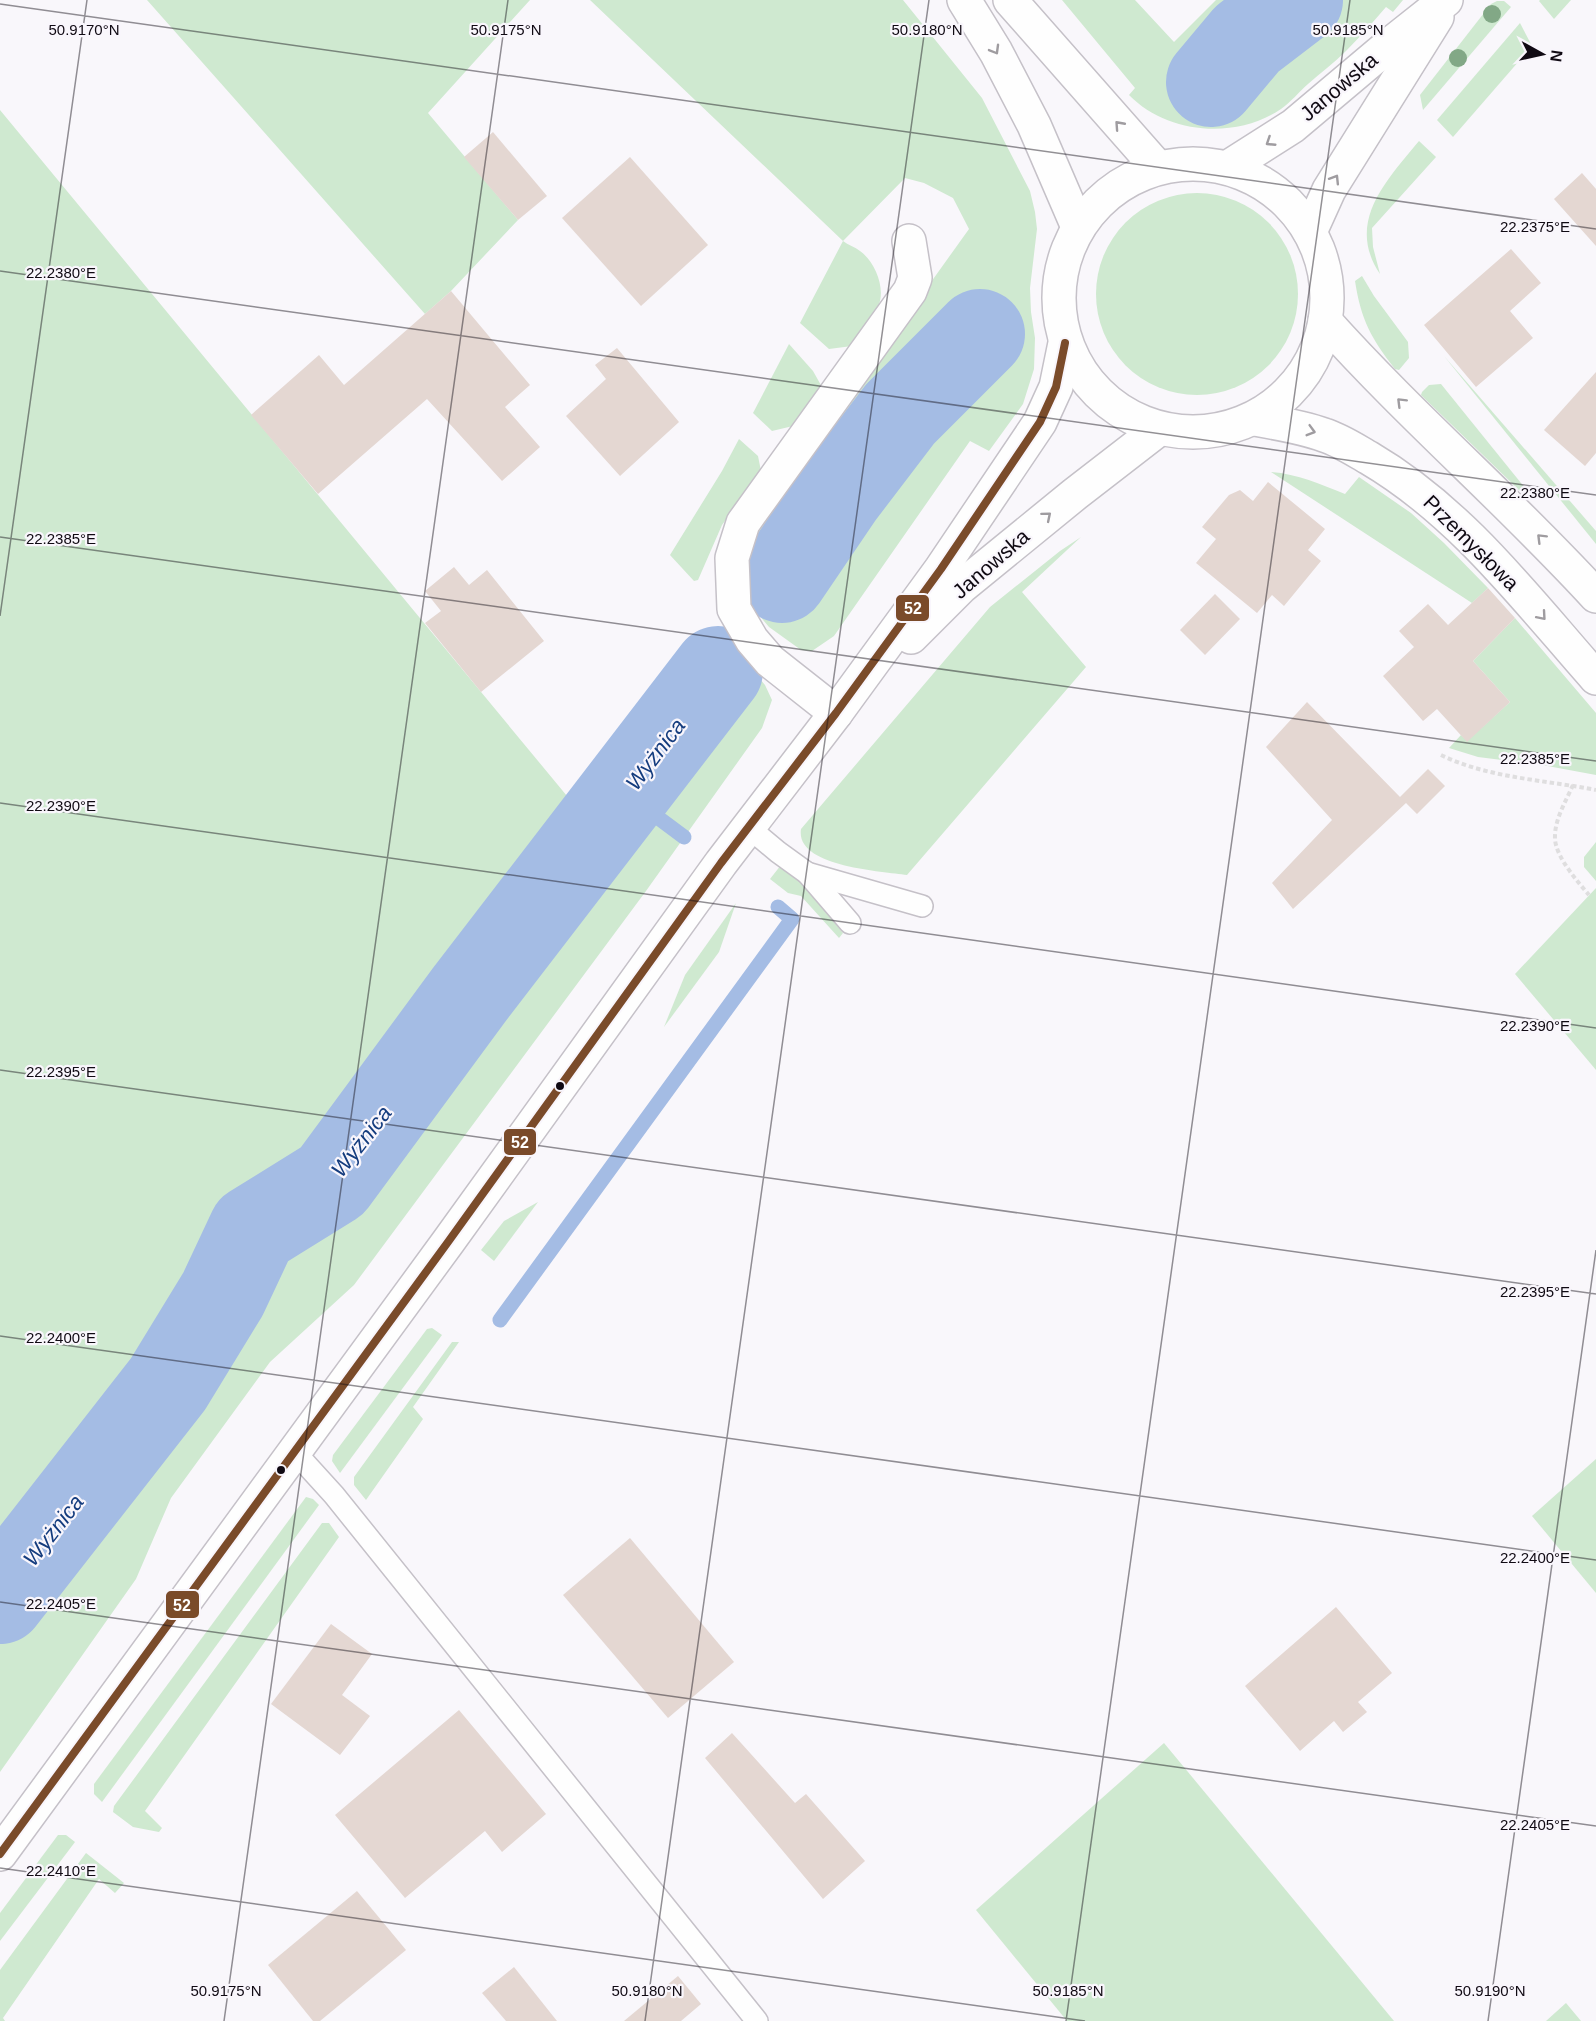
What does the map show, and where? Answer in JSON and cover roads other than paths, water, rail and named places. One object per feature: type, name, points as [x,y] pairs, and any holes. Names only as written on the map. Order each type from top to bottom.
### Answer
[{"type":"street","points":[[964,0],[996,52],[1034,125],[1078,227]]},
{"type":"street","points":[[1010,0],[1158,168]]},
{"type":"street","name":"Janowska","points":[[1227,168],[1293,126],[1447,0]]},
{"type":"street","name":"Janowska","points":[[1310,232],[1329,190],[1447,0]]},
{"type":"street","points":[[1181,164],[1203,164],[1227,168],[1266,185],[1284,199],[1310,232],[1320,253],[1325,275],[1328,298],[1325,321],[1312,361],[1287,395],[1254,419],[1214,432],[1192,434],[1159,429],[1128,417],[1107,403],[1090,386],[1076,365],[1065,343],[1059,320],[1060,280],[1068,249],[1078,227],[1100,201],[1127,181],[1158,168],[1181,164]]},
{"type":"street","points":[[836,713],[771,661],[752,640],[734,609],[731,585],[732,558],[743,523],[910,291],[915,278],[909,241]]},
{"type":"street","points":[[1325,321],[1398,399],[1568,564],[1596,596]]},
{"type":"street","name":"Janowska","points":[[0,1854],[748,827],[836,713],[941,568],[1040,422],[1056,387],[1065,343]]},
{"type":"street","name":"Przemysłowa","points":[[1254,419],[1326,435],[1392,472],[1422,493],[1456,522],[1491,558],[1596,678]]},
{"type":"street","name":"Janowska","points":[[836,713],[961,587],[1159,429]]},
{"type":"lane","points":[[748,827],[807,873],[850,923]]},
{"type":"lane","points":[[807,873],[922,906]]},
{"type":"lane","points":[[294,1451],[334,1495],[757,2021]]},
{"type":"waterway","name":"Wyżnica","points":[[1211,82],[1247,39],[1298,0]]},
{"type":"waterway","name":"Wyżnica","points":[[782,578],[839,494],[900,414],[980,334]]},
{"type":"waterway","name":"Wyżnica","points":[[0,1599],[168,1384],[223,1294],[253,1230],[332,1181],[469,995],[718,671]]},
{"type":"waterway","points":[[625,793],[684,837]]},
{"type":"waterway","points":[[500,1320],[792,919],[778,907]]}]
